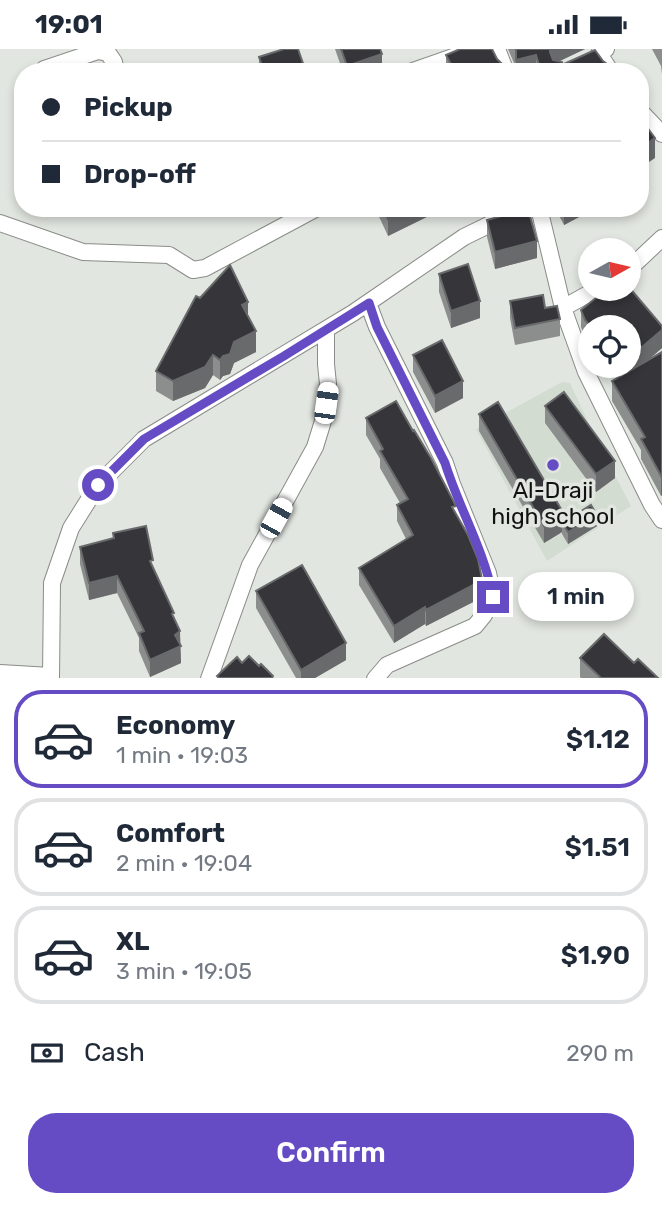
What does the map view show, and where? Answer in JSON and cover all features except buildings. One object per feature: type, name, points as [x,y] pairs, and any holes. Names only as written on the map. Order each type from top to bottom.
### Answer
[{"type":"street","points":[[436,63],[476,49]]},
{"type":"street","points":[[62,63],[98,51],[108,53],[114,63]]},
{"type":"street","points":[[649,120],[662,134]]},
{"type":"street","points":[[0,223],[83,252],[169,255],[193,269],[205,268],[300,217]]},
{"type":"street","points":[[0,673],[51,677],[52,583],[71,528],[98,485],[144,439],[369,303],[464,237],[505,217]]},
{"type":"street","points":[[541,217],[563,308],[586,372],[662,520]]},
{"type":"street","points":[[641,257],[662,238]]},
{"type":"street","points":[[563,308],[578,300]]},
{"type":"street","points":[[369,303],[377,327],[445,463],[488,573],[493,597],[475,626],[387,665],[375,678]]},
{"type":"street","points":[[208,678],[250,565],[315,447],[323,421],[328,384],[326,330]]},
{"type":"shaded area","name":"Al-Draji high school","points":[[562,382],[570,383],[631,506],[547,561],[476,429]]},
{"type":"place","name":"Al-Draji high school","points":[[553,465]]},
{"type":"route","points":[[98,485],[144,439],[369,303],[377,327],[445,463],[488,573],[493,597]]}]
